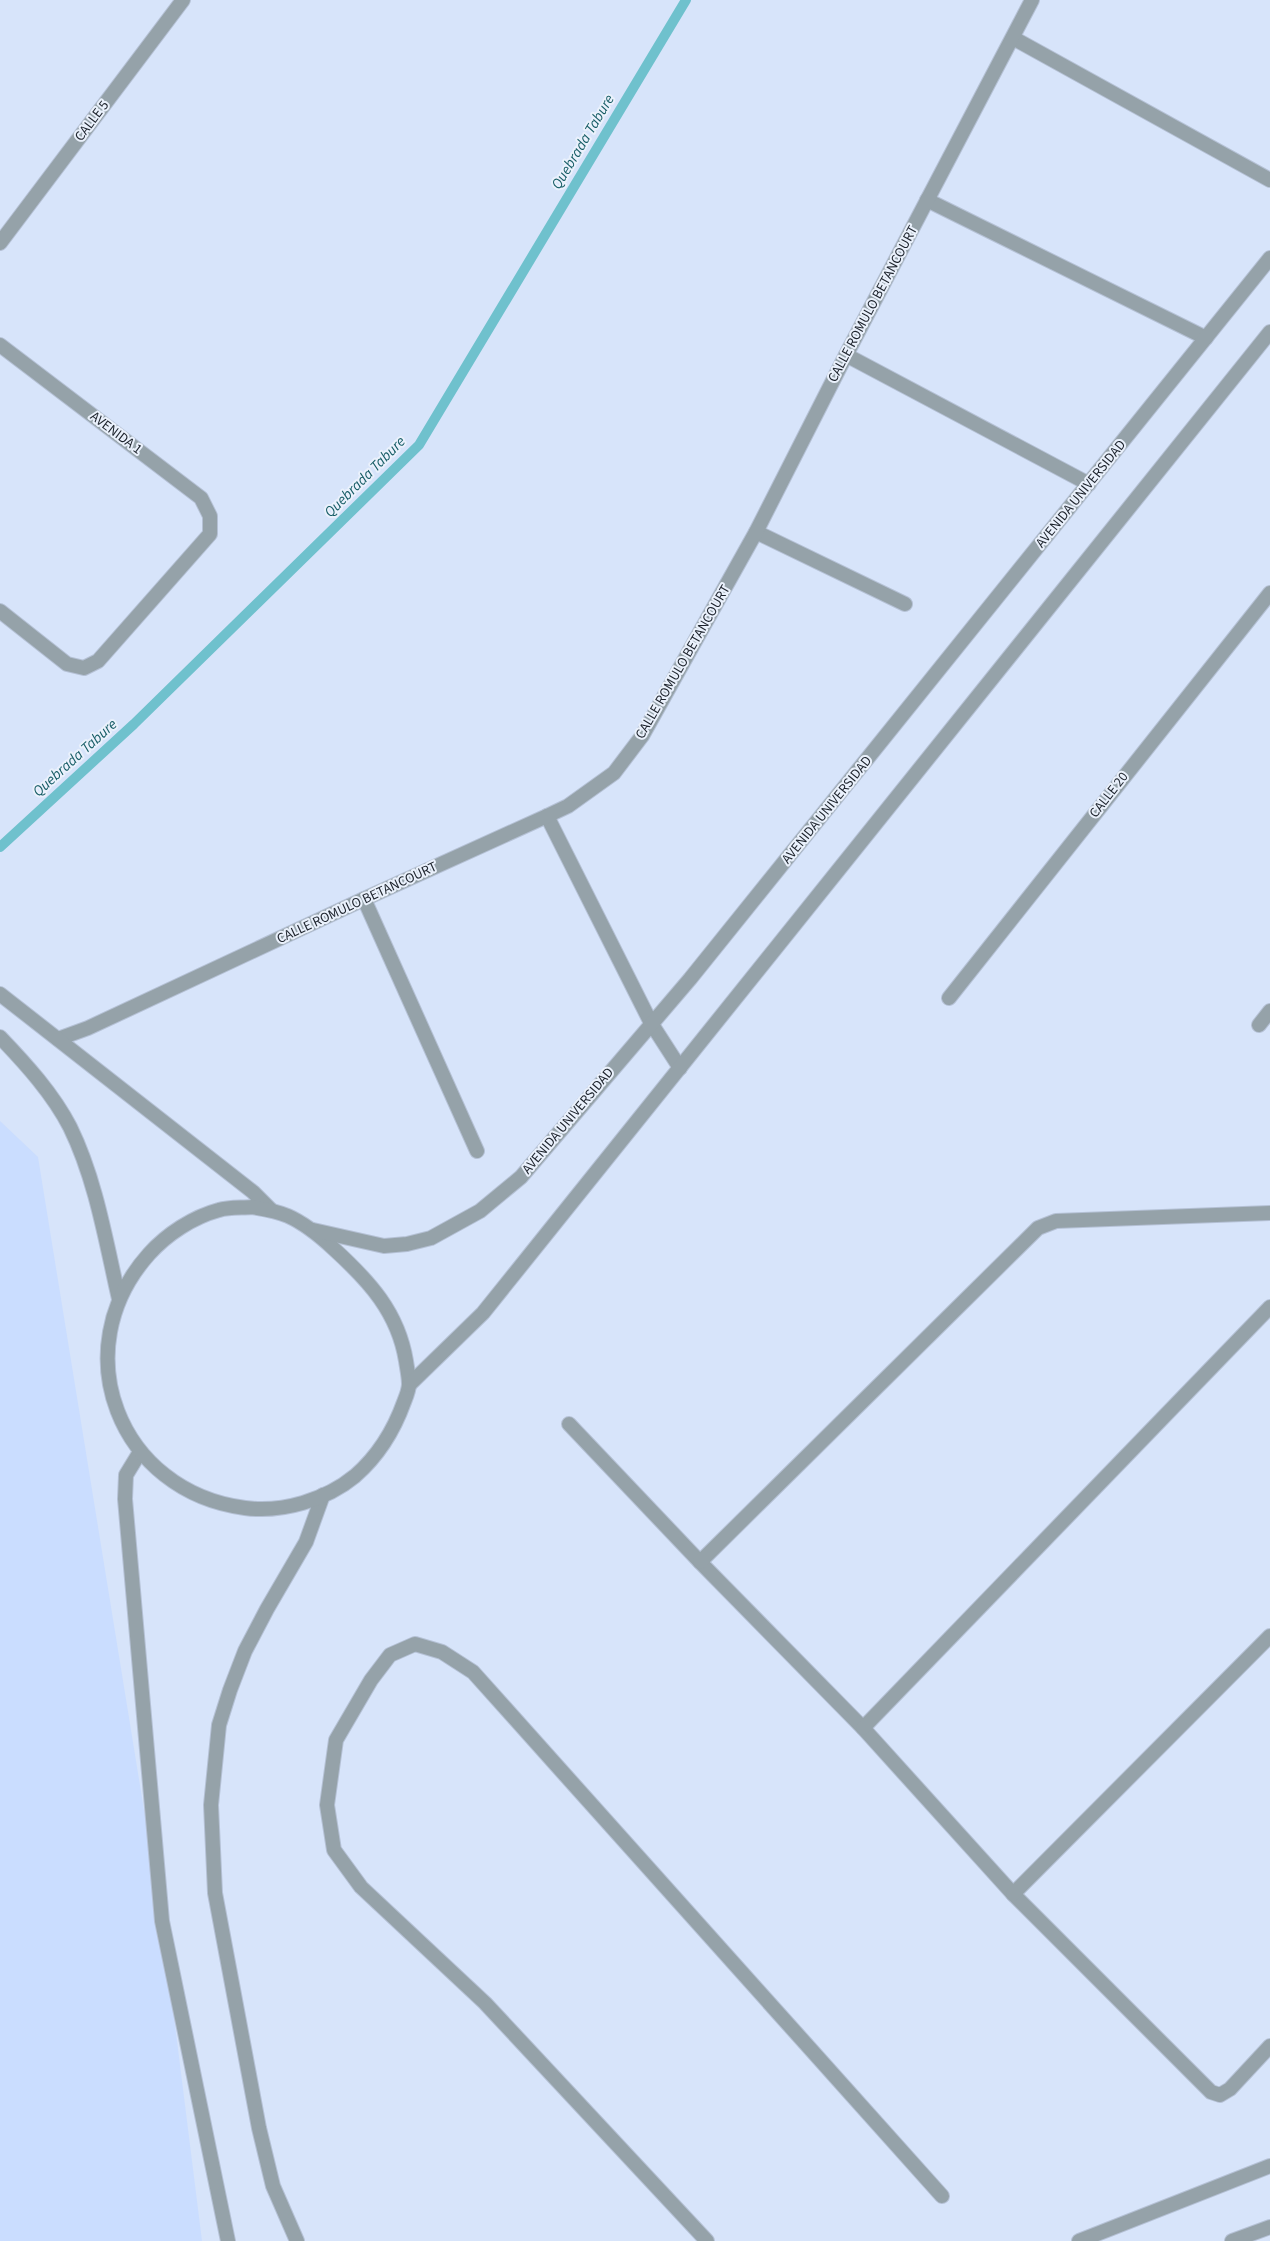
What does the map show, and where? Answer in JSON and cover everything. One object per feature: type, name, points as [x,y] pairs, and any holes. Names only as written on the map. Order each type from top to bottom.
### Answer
[{"type":"street","name":"CALLE 5","points":[[0,243],[183,0]]},
{"type":"street","name":"CALLE ROMULO BETANCOURT","points":[[58,1039],[88,1028],[568,806],[614,773],[642,736],[756,532],[846,355],[1032,0]]},
{"type":"street","points":[[1013,38],[1270,180]]},
{"type":"street","points":[[927,200],[1206,338]]},
{"type":"street","name":"AVENIDA UNIVERSIDAD","points":[[313,1230],[384,1246],[407,1244],[431,1238],[480,1212],[521,1177],[696,972],[1270,258]]},
{"type":"street","points":[[409,1385],[484,1313],[1270,332]]},
{"type":"street","name":"AVENIDA 1","points":[[0,345],[201,498],[210,516],[210,534],[98,661],[84,668],[67,664],[0,611]]},
{"type":"street","points":[[846,355],[1089,484]]},
{"type":"street","points":[[756,532],[905,604]]},
{"type":"street","name":"CALLE 20","points":[[949,998],[1270,593]]},
{"type":"street","points":[[547,816],[651,1024],[680,1068]]},
{"type":"street","points":[[364,899],[477,1151]]},
{"type":"street","points":[[0,994],[253,1192],[272,1210]]},
{"type":"street","points":[[1259,1025],[1270,1011]]},
{"type":"street","points":[[0,1037],[44,1088],[70,1127],[86,1166],[119,1299]]},
{"type":"street","points":[[252,1207],[272,1210],[288,1216],[313,1230],[360,1274],[383,1301],[396,1324],[405,1357],[409,1385],[398,1420],[380,1450],[354,1476],[324,1495],[291,1506],[258,1510],[224,1506],[193,1494],[164,1476],[140,1452],[119,1417],[108,1378],[108,1338],[119,1299],[136,1268],[159,1242],[188,1222],[221,1209],[252,1207]]},
{"type":"street","points":[[700,1562],[1038,1228],[1056,1221],[1270,1212]]},
{"type":"street","points":[[863,1728],[1270,1307]]},
{"type":"street","points":[[569,1424],[700,1562],[863,1728],[1013,1894],[1211,2092],[1220,2095],[1230,2089],[1270,2046]]},
{"type":"street","points":[[140,1452],[126,1475],[125,1499],[162,1921],[228,2241]]},
{"type":"street","points":[[297,2241],[273,2186],[255,2109],[215,1893],[211,1805],[219,1725],[230,1690],[245,1651],[266,1608],[306,1542],[324,1495]]},
{"type":"street","points":[[1013,1894],[1270,1636]]},
{"type":"street","points":[[707,2241],[485,2003],[361,1887],[334,1850],[328,1805],[336,1740],[371,1680],[390,1655],[415,1644],[442,1652],[473,1672],[942,2196]]},
{"type":"street","points":[[1079,2241],[1270,2166]]},
{"type":"street","points":[[1232,2241],[1270,2227]]},
{"type":"shaded area","points":[[0,1121],[38,1157],[162,1921],[202,2241],[0,2241]]},
{"type":"waterway","name":"Quebrada Tabure","points":[[0,847],[134,724],[419,445],[686,0]]}]
